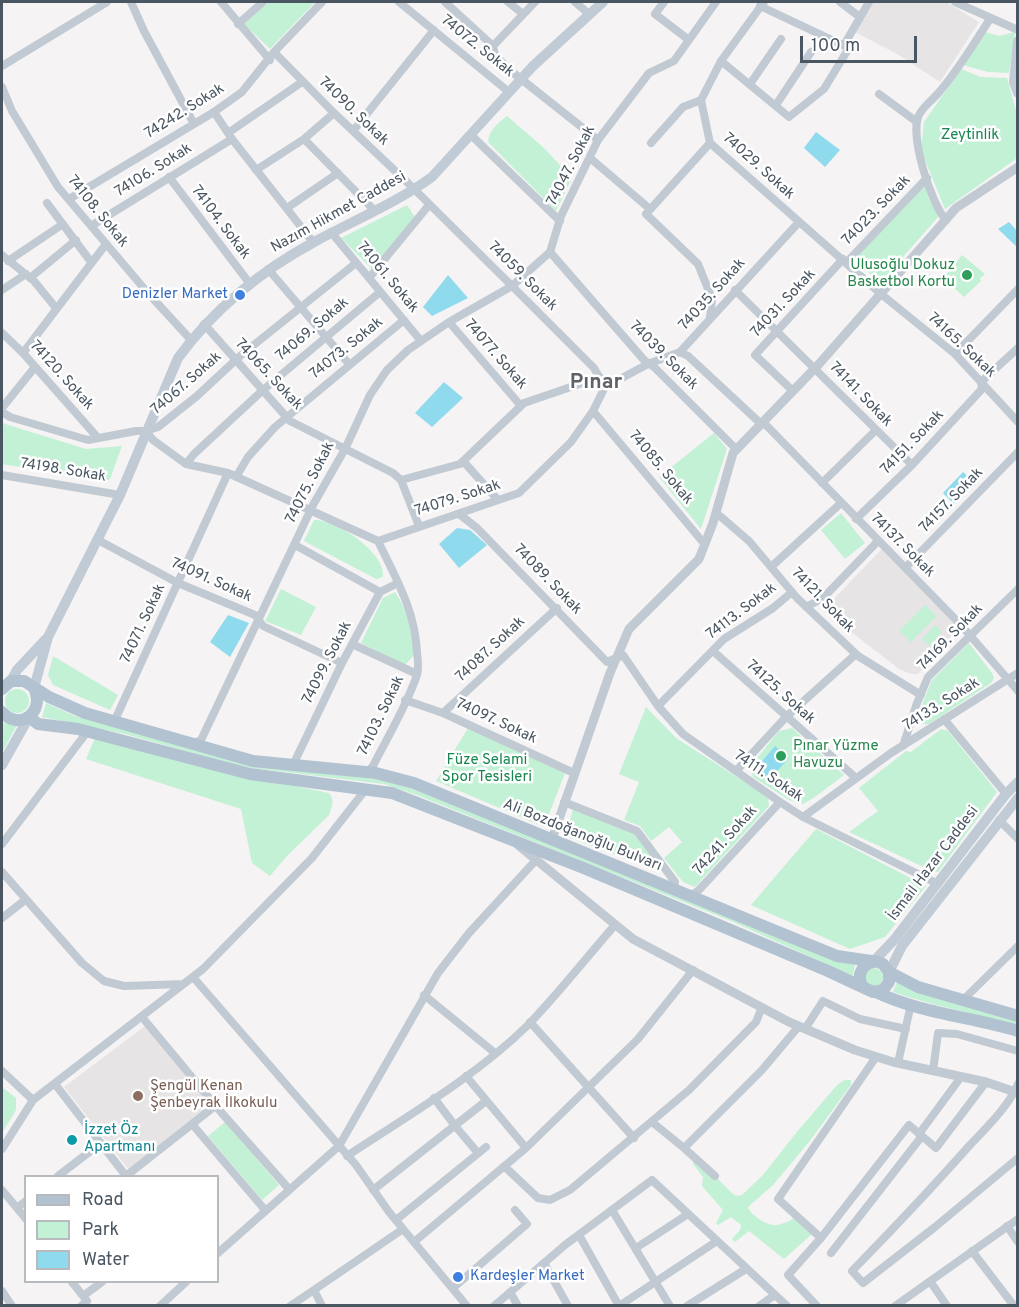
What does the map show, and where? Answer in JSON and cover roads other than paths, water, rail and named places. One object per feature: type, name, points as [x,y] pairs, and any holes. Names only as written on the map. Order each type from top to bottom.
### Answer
[{"type":"main road","name":"Nazım Hikmet Caddesi","points":[[48,637],[120,495],[178,358],[204,324],[268,269],[331,232],[415,190],[432,177],[520,78],[603,2]]},
{"type":"main road","points":[[1017,41],[1014,82],[1017,93]]},
{"type":"main road","points":[[5,683],[48,637]]},
{"type":"main road","points":[[2,765],[28,717],[37,707],[38,700],[34,688],[48,637]]},
{"type":"main road","name":"Ali Bozdoğanoğlu Bulvarı","points":[[5,683],[24,681],[85,713],[253,760],[367,772],[414,783],[837,956],[873,962]]},
{"type":"main road","name":"Ali Bozdoğanoğlu Bulvarı","points":[[2,712],[15,720],[28,717],[38,724],[87,732],[250,774],[392,793],[623,884],[890,999],[1017,1031]]},
{"type":"main road","name":"İsmail Hazar Caddesi","points":[[873,962],[894,940],[1017,782]]},
{"type":"main road","name":"İsmail Hazar Caddesi","points":[[889,972],[902,946],[1017,798]]},
{"type":"main road","points":[[889,972],[890,977],[886,986],[870,990],[861,984],[859,975],[864,966],[873,962],[883,964],[889,972],[918,987],[1017,1016]]},
{"type":"street","points":[[2,66],[107,2]]},
{"type":"street","points":[[131,2],[144,32],[194,124]]},
{"type":"street","name":"74090. Sokak","points":[[220,2],[238,24],[415,190]]},
{"type":"street","points":[[238,24],[263,2]]},
{"type":"street","name":"74242. Sokak","points":[[69,199],[214,112],[242,92],[322,2]]},
{"type":"street","name":"74072. Sokak","points":[[399,2],[509,92]]},
{"type":"street","points":[[445,2],[493,46],[495,55],[520,78],[598,140]]},
{"type":"street","points":[[508,2],[523,14]]},
{"type":"street","points":[[493,46],[535,2]]},
{"type":"street","points":[[575,2],[589,14]]},
{"type":"street","points":[[664,2],[655,14],[689,40]]},
{"type":"street","name":"74047. Sokak","points":[[513,286],[550,252],[560,221],[598,140],[649,73],[674,61],[717,2]]},
{"type":"street","points":[[840,2],[860,17]]},
{"type":"street","points":[[721,61],[789,117],[824,88],[869,2]]},
{"type":"street","points":[[955,2],[1017,30]]},
{"type":"street","points":[[651,143],[683,107],[701,100],[721,61],[762,4],[846,46]]},
{"type":"street","points":[[946,220],[927,178],[916,138],[917,122],[920,114],[941,91],[990,19]]},
{"type":"street","points":[[353,131],[434,30]]},
{"type":"street","points":[[750,84],[781,39]]},
{"type":"street","points":[[776,105],[811,52]]},
{"type":"street","name":"74106. Sokak","points":[[92,226],[230,136],[302,82]]},
{"type":"street","name":"74108. Sokak","points":[[2,87],[18,120],[58,187],[105,244],[191,340]]},
{"type":"street","points":[[879,94],[917,122]]},
{"type":"street","name":"74029. Sokak","points":[[701,100],[710,143],[881,294]]},
{"type":"street","points":[[214,112],[256,170],[314,242]]},
{"type":"street","points":[[256,170],[304,139],[333,113]]},
{"type":"street","points":[[471,135],[560,221]]},
{"type":"street","points":[[304,139],[375,211]]},
{"type":"street","points":[[648,212],[710,143]]},
{"type":"street","points":[[590,158],[648,212],[698,264],[712,299],[710,317]]},
{"type":"street","points":[[552,839],[615,658],[629,629],[699,559],[716,514],[733,453],[815,368],[956,208],[1017,167]]},
{"type":"street","points":[[287,208],[338,173]]},
{"type":"street","name":"74104. Sokak","points":[[169,177],[250,284]]},
{"type":"street","name":"74023. Sokak","points":[[845,260],[927,178]]},
{"type":"street","name":"74059. Sokak","points":[[415,190],[513,286],[600,377],[605,387]]},
{"type":"street","points":[[47,204],[91,262]]},
{"type":"street","points":[[369,278],[429,205]]},
{"type":"street","name":"74035. Sokak","points":[[605,387],[648,364],[680,352],[799,222]]},
{"type":"street","points":[[56,308],[28,276],[5,258],[63,224]]},
{"type":"street","name":"74061. Sokak","points":[[331,232],[422,341]]},
{"type":"street","points":[[2,290],[28,276],[76,240]]},
{"type":"street","points":[[23,353],[105,244]]},
{"type":"street","name":"74039. Sokak","points":[[550,252],[648,364],[654,367],[736,449]]},
{"type":"street","name":"74031. Sokak","points":[[793,391],[755,355],[845,260]]},
{"type":"street","name":"74067. Sokak","points":[[2,410],[10,417],[88,440],[158,428],[236,359],[356,263]]},
{"type":"street","points":[[268,269],[349,364]]},
{"type":"street","name":"74075. Sokak","points":[[194,744],[201,740],[311,511],[345,449],[370,395],[387,370],[449,322],[513,286]]},
{"type":"street","points":[[955,354],[1017,289]]},
{"type":"street","name":"74141. Sokak","points":[[735,290],[912,465]]},
{"type":"street","name":"74069. Sokak","points":[[186,464],[263,390],[380,292]]},
{"type":"street","name":"74165. Sokak","points":[[881,294],[955,354],[1017,422]]},
{"type":"street","name":"74073. Sokak","points":[[232,475],[275,426],[404,320]]},
{"type":"street","name":"74077. Sokak","points":[[449,322],[521,406]]},
{"type":"street","name":"74065. Sokak","points":[[204,324],[287,417],[393,473],[401,480]]},
{"type":"street","name":"74120. Sokak","points":[[2,335],[23,353],[98,438]]},
{"type":"street","points":[[981,382],[1017,348]]},
{"type":"street","name":"74137. Sokak","points":[[680,352],[762,424],[822,483],[971,636],[1017,691]]},
{"type":"street","points":[[2,410],[35,367]]},
{"type":"street","points":[[419,526],[401,480],[460,464],[521,406],[600,377]]},
{"type":"street","name":"74151. Sokak","points":[[856,519],[912,465],[982,389],[981,382]]},
{"type":"street","name":"74079. Sokak","points":[[378,541],[519,493],[571,442],[593,411],[605,387]]},
{"type":"street","name":"74085. Sokak","points":[[593,411],[702,541],[706,542]]},
{"type":"street","points":[[822,483],[876,430]]},
{"type":"street","points":[[146,431],[153,440],[186,464],[232,475],[378,541]]},
{"type":"street","name":"74157. Sokak","points":[[905,568],[1017,452]]},
{"type":"street","points":[[463,461],[498,500]]},
{"type":"street","name":"74198. Sokak","points":[[2,475],[120,495]]},
{"type":"street","name":"74071. Sokak","points":[[114,722],[178,583],[232,475]]},
{"type":"street","points":[[771,567],[841,504]]},
{"type":"street","name":"74089. Sokak","points":[[459,514],[477,528],[607,662],[615,658]]},
{"type":"street","name":"74121. Sokak","points":[[716,514],[749,541],[806,607],[856,654],[921,694]]},
{"type":"street","name":"74091. Sokak","points":[[98,540],[178,583],[255,615],[263,626],[342,663]]},
{"type":"street","name":"74103. Sokak","points":[[367,772],[373,766],[417,674],[416,632],[412,614],[378,541]]},
{"type":"street","points":[[806,607],[823,598],[878,541]]},
{"type":"street","points":[[295,545],[380,592],[398,583]]},
{"type":"street","name":"74169. Sokak","points":[[903,746],[928,677],[1017,589]]},
{"type":"street","name":"74113. Sokak","points":[[658,706],[724,639],[773,608],[792,591]]},
{"type":"street","name":"74099. Sokak","points":[[293,765],[342,663],[380,592]]},
{"type":"street","name":"74087. Sokak","points":[[443,713],[557,608]]},
{"type":"street","points":[[352,644],[417,674]]},
{"type":"street","name":"74125. Sokak","points":[[713,651],[856,778]]},
{"type":"street","points":[[736,771],[786,717],[856,654]]},
{"type":"street","name":"74111. Sokak","points":[[615,658],[623,655],[658,706],[683,734],[780,802],[804,817],[938,884]]},
{"type":"street","name":"74133. Sokak","points":[[804,817],[903,746],[1017,673]]},
{"type":"street","name":"74097. Sokak","points":[[405,700],[443,713],[574,773]]},
{"type":"street","points":[[944,719],[1006,794]]},
{"type":"street","points":[[2,844],[87,732]]},
{"type":"street","points":[[2,1149],[33,1100],[193,977],[312,858],[366,789]]},
{"type":"street","points":[[564,802],[637,831],[675,882],[673,889]]},
{"type":"street","name":"74241. Sokak","points":[[690,896],[698,891],[780,802]]},
{"type":"street","points":[[999,820],[1017,839]]},
{"type":"street","points":[[512,840],[633,939],[802,1028],[876,1057],[1016,1090],[985,1129],[907,1216],[852,1271],[863,1283],[935,1227],[1017,1158]]},
{"type":"street","points":[[219,1252],[339,1146],[438,973],[469,933],[536,860]]},
{"type":"street","points":[[2,872],[82,963],[104,981],[124,986],[184,984]]},
{"type":"street","points":[[2,918],[26,900]]},
{"type":"street","points":[[347,1156],[466,1076],[495,1053],[530,1022],[615,925]]},
{"type":"street","points":[[963,1000],[1017,946]]},
{"type":"street","points":[[414,1242],[526,1148],[588,1088],[638,1039],[693,970]]},
{"type":"street","points":[[193,977],[339,1146],[396,1220],[467,1305]]},
{"type":"street","points":[[424,995],[495,1053]]},
{"type":"street","points":[[684,1148],[802,1028],[823,1001],[860,1019],[906,1029]]},
{"type":"street","points":[[898,1063],[911,1005]]},
{"type":"street","points":[[504,1166],[538,1198],[550,1200],[570,1190],[689,1090],[756,1022],[762,1007]]},
{"type":"street","points":[[142,1017],[215,1106],[289,1190]]},
{"type":"street","points":[[530,1022],[634,1138]]},
{"type":"street","points":[[933,1071],[938,1033],[957,1034],[1017,1052]]},
{"type":"street","points":[[821,1238],[778,1199],[876,1057]]},
{"type":"street","points":[[2,1071],[33,1100]]},
{"type":"street","points":[[466,1076],[526,1148]]},
{"type":"street","points":[[831,1252],[921,1135],[961,1077]]},
{"type":"street","points":[[817,1305],[788,1275],[821,1238],[909,1125],[936,1148],[986,1082]]},
{"type":"street","points":[[55,1084],[125,1175]]},
{"type":"street","points":[[434,1098],[478,1153]]},
{"type":"street","points":[[373,1190],[456,1127],[486,1101]]},
{"type":"street","points":[[127,1175],[215,1106]]},
{"type":"street","points":[[651,1122],[715,1176]]},
{"type":"street","points":[[192,1124],[265,1210]]},
{"type":"street","points":[[59,1175],[101,1143]]},
{"type":"street","points":[[396,1220],[486,1147]]},
{"type":"street","points":[[874,1171],[886,1182]]},
{"type":"street","points":[[494,1305],[579,1235],[652,1180],[787,1305]]},
{"type":"street","points":[[2,1190],[24,1217]]},
{"type":"street","points":[[17,1208],[24,1203]]},
{"type":"street","points":[[612,1209],[670,1305]]},
{"type":"street","points":[[453,1288],[527,1224],[515,1210]]},
{"type":"street","points":[[636,1248],[688,1214]]},
{"type":"street","points":[[895,1305],[1017,1219]]},
{"type":"street","points":[[1007,1226],[1017,1242]]},
{"type":"street","points":[[296,1304],[404,1229]]},
{"type":"street","points":[[579,1235],[619,1305],[717,1241]]},
{"type":"street","points":[[972,1251],[1014,1305]]},
{"type":"street","points":[[544,1263],[568,1305]]},
{"type":"street","points":[[687,1305],[746,1269]]},
{"type":"street","points":[[930,1281],[947,1305]]},
{"type":"street","points":[[73,1283],[87,1301],[81,1305]]},
{"type":"street","points":[[83,1296],[99,1283]]},
{"type":"street","points":[[160,1305],[184,1283]]},
{"type":"street","points":[[314,1290],[322,1305]]},
{"type":"street","points":[[2,1291],[12,1305]]},
{"type":"street","points":[[510,1292],[518,1305]]},
{"type":"street","points":[[759,1305],[775,1295]]},
{"type":"water","points":[[816,132],[840,150],[825,167],[804,148]]},
{"type":"water","points":[[1009,222],[1017,231],[1017,247],[998,229]]},
{"type":"water","points":[[448,275],[468,298],[432,316],[423,307]]},
{"type":"water","points":[[444,382],[463,398],[432,427],[415,413]]},
{"type":"water","points":[[963,472],[976,484],[954,504],[943,493]]},
{"type":"water","points":[[457,528],[470,530],[487,545],[459,568],[439,544]]},
{"type":"water","points":[[228,615],[249,623],[230,657],[210,642]]},
{"type":"water","points":[[775,746],[789,758],[769,780],[756,768]]},
{"type":"place","name":"Ulusoğlu Dokuz Basketbol Kortu","points":[[967,275]]},
{"type":"place","name":"Denizler Market","points":[[240,295]]},
{"type":"place","name":"Pınar Yüzme Havuzu","points":[[781,756]]},
{"type":"place","name":"Şengül Kenan Şenbeyrak İlkokulu","points":[[138,1096]]},
{"type":"place","name":"İzzet Öz Apartmanı","points":[[72,1140]]},
{"type":"place","name":"Kardeşler Market","points":[[458,1277]]},
{"type":"district","name":"Pınar","points":[[596,384]]},
{"type":"park label","name":"Zeytinlik","points":[[970,136]]},
{"type":"park label","name":"Füze Selami Spor Tesisleri","points":[[487,770]]}]
